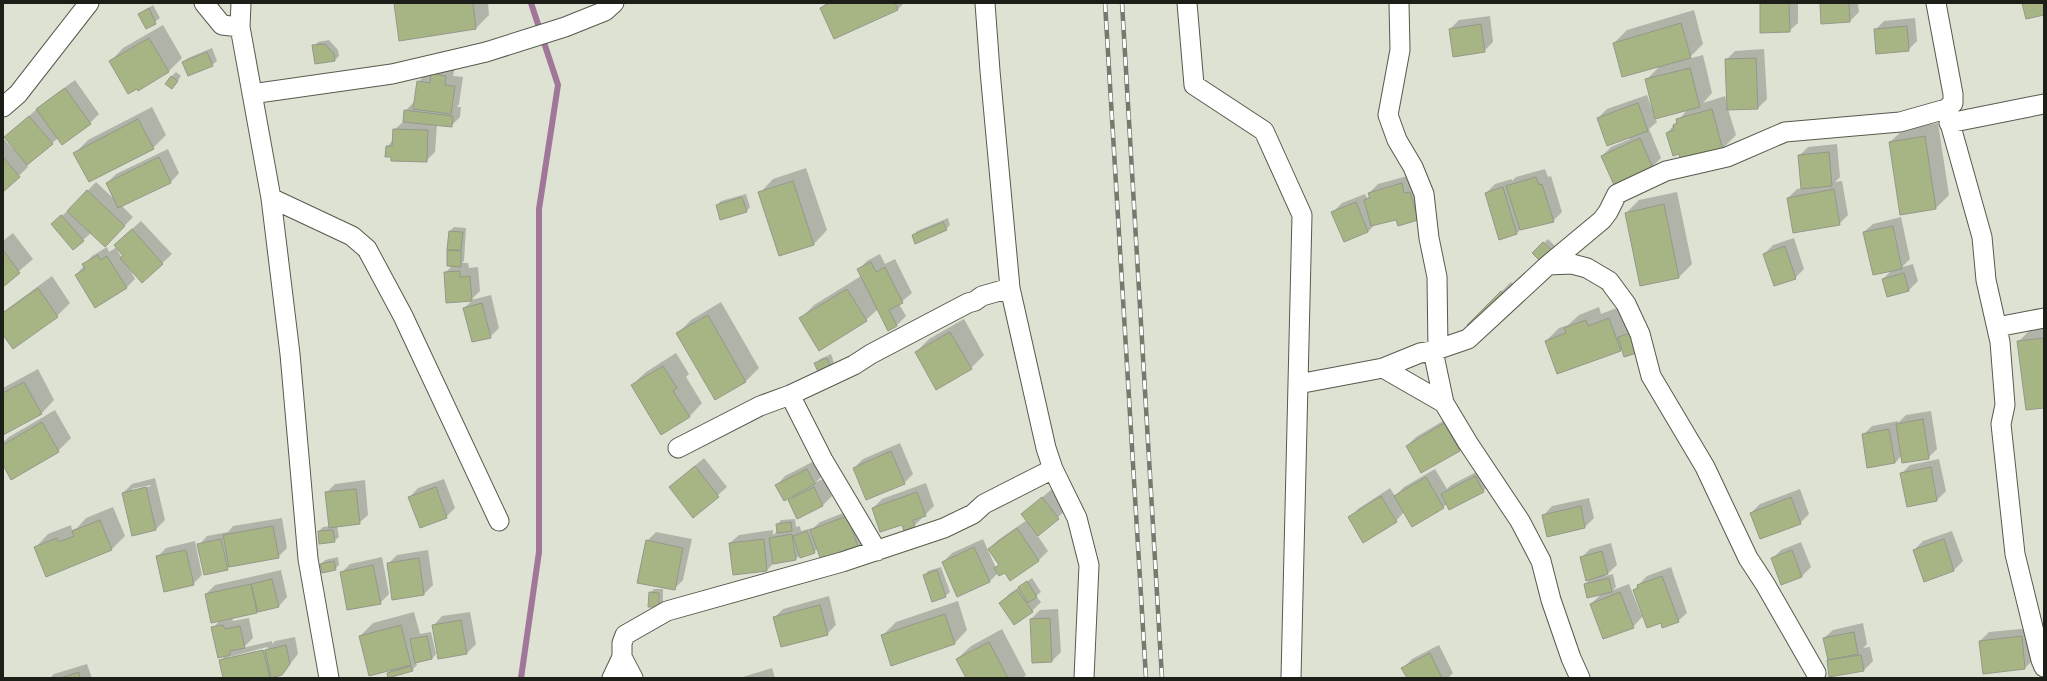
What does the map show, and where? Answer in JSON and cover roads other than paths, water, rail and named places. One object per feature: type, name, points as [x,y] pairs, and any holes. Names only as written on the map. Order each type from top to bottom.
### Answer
[{"type":"street","points":[[3,107],[18,94],[89,3]]},
{"type":"street","points":[[204,3],[222,25],[240,27]]},
{"type":"street","points":[[241,3],[240,27],[271,198],[290,354],[308,559],[329,678]]},
{"type":"street","points":[[252,94],[392,74],[486,52],[565,27],[604,11],[614,3]]},
{"type":"street","points":[[985,3],[1010,288],[1046,448],[1053,470],[1077,518],[1089,565],[1084,678]]},
{"type":"street","points":[[1187,3],[1194,85],[1264,131],[1302,215],[1291,678]]},
{"type":"street","points":[[1399,3],[1400,50],[1388,114],[1397,140],[1413,168],[1424,194],[1429,238],[1437,277],[1436,350],[1444,403],[1468,443],[1520,521],[1541,561],[1551,600],[1571,658],[1580,678]]},
{"type":"street","points":[[1936,3],[1953,94],[1953,103],[1947,116],[1982,237],[1986,280],[1997,327],[2005,405],[2001,424],[2015,554],[2040,660],[2044,667]]},
{"type":"street","points":[[1298,384],[1383,368],[1420,353],[1436,350],[1468,339],[1548,265],[1602,220],[1617,194],[1666,171],[1727,157],[1785,132],[1900,122],[2044,104]]},
{"type":"street","points":[[271,198],[352,236],[367,249],[406,323],[499,521]]},
{"type":"street","points":[[1548,265],[1572,264],[1587,268],[1609,281],[1626,304],[1640,334],[1651,376],[1705,467],[1748,558],[1765,584],[1816,673]]},
{"type":"street","points":[[678,448],[760,406],[790,395],[864,360],[871,354],[945,316],[959,307],[975,301],[982,296],[1010,288]]},
{"type":"street","points":[[1997,327],[2044,318]]},
{"type":"street","points":[[1383,368],[1444,403]]},
{"type":"street","points":[[790,395],[823,460],[877,551]]},
{"type":"street","points":[[612,678],[622,657],[622,643],[625,635],[667,611],[834,564],[944,528],[973,514],[984,504],[1053,470]]},
{"type":"street","points":[[622,657],[633,678]]},
{"type":"waterway","points":[[521,678],[539,552],[539,209],[558,85],[531,3]]},
{"type":"railway","points":[[1105,3],[1146,678]]},
{"type":"railway","points":[[1122,3],[1162,678]]}]
